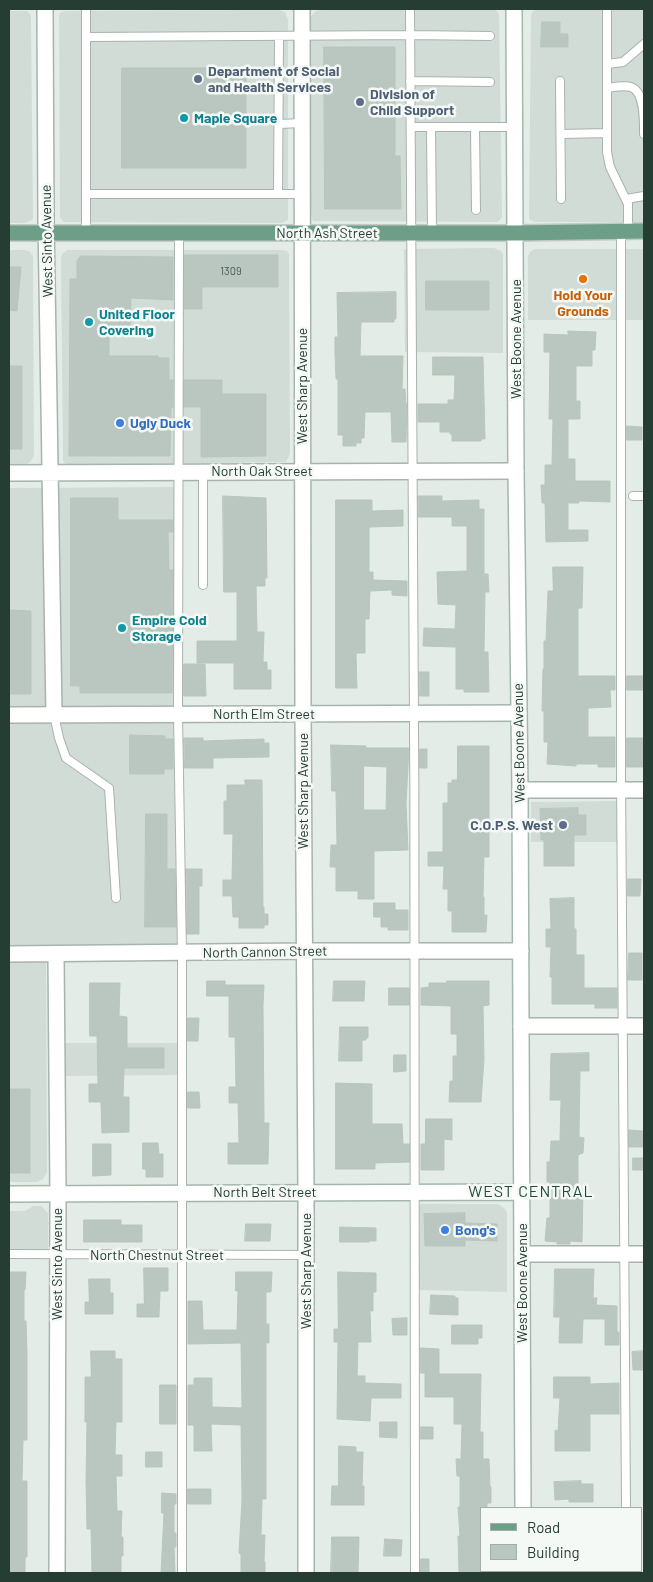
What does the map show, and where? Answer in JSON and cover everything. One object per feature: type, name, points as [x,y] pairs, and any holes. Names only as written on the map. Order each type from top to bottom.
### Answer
[{"type":"main road","name":"North Ash Street","points":[[9,233],[516,233],[644,231]]},
{"type":"street","name":"West Sinto Avenue","points":[[45,9],[54,715]]},
{"type":"street","name":"West Sharp Avenue","points":[[302,9],[302,713],[306,1192],[306,1573]]},
{"type":"street","name":"West Boone Avenue","points":[[514,9],[523,1507]]},
{"type":"street","name":"North Oak Street","points":[[9,473],[516,471]]},
{"type":"street","name":"North Elm Street","points":[[9,715],[519,713]]},
{"type":"street","points":[[520,790],[644,790]]},
{"type":"street","name":"North Cannon Street","points":[[9,954],[521,951]]},
{"type":"street","name":"West Sinto Avenue","points":[[56,954],[58,1194],[57,1573]]},
{"type":"street","points":[[521,1026],[644,1026]]},
{"type":"street","name":"North Belt Street","points":[[9,1194],[522,1192]]},
{"type":"street","points":[[522,1254],[644,1254]]},
{"type":"lane","points":[[86,9],[86,233]]},
{"type":"lane","points":[[410,9],[414,471],[415,1573]]},
{"type":"lane","points":[[607,9],[608,160],[628,204],[624,231],[622,790],[626,1507]]},
{"type":"lane","points":[[86,37],[490,36]]},
{"type":"lane","points":[[278,37],[278,194]]},
{"type":"lane","points":[[607,64],[623,62],[644,44]]},
{"type":"lane","points":[[410,81],[490,82]]},
{"type":"lane","points":[[560,81],[561,199]]},
{"type":"lane","points":[[607,88],[630,86],[636,90],[641,97],[644,134]]},
{"type":"lane","points":[[279,124],[302,123]]},
{"type":"lane","points":[[411,127],[515,127]]},
{"type":"lane","points":[[430,127],[432,233]]},
{"type":"lane","points":[[475,127],[476,210]]},
{"type":"lane","points":[[561,134],[607,133]]},
{"type":"lane","points":[[86,194],[302,194]]},
{"type":"lane","points":[[626,199],[644,196]]},
{"type":"lane","points":[[179,233],[178,714],[182,954],[182,1573]]},
{"type":"lane","points":[[204,471],[204,585]]},
{"type":"lane","points":[[632,496],[644,496]]},
{"type":"lane","points":[[54,715],[66,758],[109,788],[116,898]]},
{"type":"lane","name":"North Chestnut Street","points":[[9,1254],[306,1255]]},
{"type":"shaded area","points":[[537,9],[644,9],[644,222],[534,222],[529,219],[531,15]]},
{"type":"shaded area","points":[[279,10],[285,12],[288,20],[288,220],[282,223],[63,222],[60,217],[59,15],[61,12]]},
{"type":"shaded area","points":[[496,10],[499,14],[502,217],[500,220],[497,222],[313,221],[311,215],[310,20],[316,11]]},
{"type":"shaded area","points":[[9,11],[27,11],[31,15],[33,218],[31,221],[24,223],[9,223]]},
{"type":"shaded area","points":[[494,248],[501,251],[503,255],[503,353],[405,352],[404,249]]},
{"type":"shaded area","points":[[535,249],[644,249],[644,320],[528,320],[528,256]]},
{"type":"shaded area","points":[[9,250],[29,251],[33,256],[34,454],[32,460],[26,465],[19,466],[9,466]]},
{"type":"shaded area","points":[[67,250],[287,251],[289,254],[290,454],[286,462],[65,464],[63,460],[61,258],[62,254]]},
{"type":"shaded area","points":[[176,487],[177,945],[46,947],[47,1173],[43,1179],[37,1182],[9,1182],[9,488]]},
{"type":"shaded area","points":[[621,801],[621,842],[531,842],[531,802]]},
{"type":"shaded area","points":[[65,1043],[177,1043],[177,1075],[65,1076]]},
{"type":"shaded area","points":[[419,1204],[498,1204],[505,1209],[507,1213],[507,1292],[418,1290]]},
{"type":"shaded area","points":[[33,1206],[41,1206],[48,1213],[48,1251],[9,1251],[9,1211],[25,1211]]},
{"type":"building","points":[[542,22],[560,22],[560,34],[568,34],[568,47],[541,47]]},
{"type":"building","name":"Division of Child Support","points":[[324,47],[395,47],[395,156],[400,156],[401,209],[325,209]]},
{"type":"building","name":"Maple Square","points":[[122,68],[246,68],[246,168],[122,168]]},
{"type":"building","points":[[185,255],[278,255],[278,287],[202,287],[202,309],[185,309]]},
{"type":"building","points":[[81,256],[173,257],[173,300],[131,298],[130,328],[109,327],[109,356],[158,356],[158,358],[169,358],[169,380],[173,380],[170,456],[69,456],[70,279],[77,279],[77,261]]},
{"type":"building","points":[[9,267],[21,267],[17,311],[9,310]]},
{"type":"building","points":[[426,281],[489,281],[489,310],[426,310]]},
{"type":"building","points":[[396,292],[396,319],[394,319],[394,322],[361,322],[360,356],[403,356],[402,389],[405,389],[407,404],[406,442],[392,442],[391,412],[365,412],[364,438],[361,438],[361,443],[356,443],[356,446],[343,446],[343,435],[338,435],[338,379],[336,379],[335,353],[335,337],[338,337],[337,293]]},
{"type":"building","points":[[568,331],[596,332],[595,350],[592,350],[592,366],[576,366],[576,401],[580,401],[580,419],[568,419],[568,459],[575,459],[575,481],[610,481],[610,502],[579,501],[579,503],[568,503],[568,530],[588,530],[588,541],[546,542],[545,503],[542,503],[541,485],[545,485],[545,465],[552,465],[553,419],[549,419],[550,352],[544,352],[544,334],[568,335]]},
{"type":"building","points":[[433,357],[483,357],[485,439],[481,439],[481,441],[452,441],[452,434],[450,432],[440,432],[440,422],[418,422],[418,404],[448,404],[448,400],[454,400],[455,375],[433,375]]},
{"type":"building","points":[[9,366],[22,366],[22,449],[9,449]]},
{"type":"building","points":[[184,380],[222,380],[222,394],[266,394],[266,456],[201,457],[201,407],[184,407]]},
{"type":"building","points":[[627,426],[642,427],[642,440],[627,440]]},
{"type":"building","points":[[223,496],[266,498],[267,578],[265,578],[265,586],[256,586],[257,632],[264,632],[263,662],[267,662],[267,670],[271,670],[271,689],[234,689],[234,663],[197,663],[197,641],[237,641],[237,592],[224,592]]},
{"type":"building","points":[[418,496],[442,496],[442,501],[479,500],[479,509],[484,509],[484,574],[488,574],[489,592],[485,592],[484,652],[488,652],[489,692],[464,692],[464,689],[456,689],[456,647],[423,646],[424,628],[455,629],[456,605],[438,604],[437,572],[467,571],[467,526],[452,526],[452,517],[419,517]]},
{"type":"building","name":"Empire Cold Storage","points":[[71,498],[118,498],[118,520],[173,520],[173,532],[168,532],[169,570],[173,570],[172,693],[80,693],[80,686],[71,686]]},
{"type":"building","points":[[336,500],[372,500],[372,511],[403,510],[403,526],[369,527],[369,572],[373,572],[373,580],[407,581],[407,596],[392,595],[392,590],[370,591],[369,619],[365,619],[365,653],[356,653],[357,688],[336,688]]},
{"type":"building","points":[[553,567],[583,567],[582,608],[578,608],[578,676],[615,676],[615,690],[610,690],[611,707],[588,708],[588,737],[615,737],[615,767],[598,767],[598,764],[576,764],[576,766],[547,764],[548,742],[544,742],[544,711],[542,711],[543,669],[548,591],[553,591]]},
{"type":"building","points":[[9,610],[31,611],[31,694],[9,694]]},
{"type":"building","points":[[184,664],[205,664],[206,696],[184,696]]},
{"type":"building","points":[[419,672],[429,672],[429,696],[420,696]]},
{"type":"building","points":[[627,676],[644,676],[644,690],[627,690]]},
{"type":"building","points":[[130,735],[165,736],[165,739],[173,739],[173,769],[164,769],[164,774],[130,774]]},
{"type":"building","points":[[184,738],[203,738],[203,741],[264,739],[264,743],[269,743],[269,757],[213,758],[213,768],[185,768]]},
{"type":"building","points":[[627,738],[644,738],[644,767],[627,767]]},
{"type":"building","points":[[331,745],[366,746],[366,748],[409,748],[406,803],[408,850],[374,851],[374,899],[358,899],[358,891],[336,891],[336,867],[330,867],[331,845],[337,845],[336,791],[332,791]],"holes":[[[364,766],[387,767],[386,810],[364,810]]]},
{"type":"building","points":[[458,746],[489,746],[489,857],[484,857],[483,897],[484,915],[487,915],[486,932],[452,932],[452,911],[448,911],[448,889],[443,889],[444,866],[428,866],[428,852],[443,852],[443,803],[448,803],[448,783],[452,783],[452,780],[457,780]]},
{"type":"building","points":[[420,749],[427,749],[427,768],[420,768]]},
{"type":"building","points":[[245,780],[262,780],[263,907],[264,914],[268,914],[268,925],[264,925],[264,928],[239,928],[239,917],[233,917],[232,896],[223,896],[223,880],[232,880],[233,834],[224,834],[224,801],[227,801],[227,785],[245,785]]},
{"type":"building","points":[[578,808],[578,815],[586,815],[586,835],[574,835],[574,866],[544,866],[544,840],[541,840],[540,809]]},
{"type":"building","points":[[146,814],[167,814],[167,869],[175,869],[176,927],[145,927]]},
{"type":"building","points":[[186,869],[202,869],[202,886],[199,886],[199,934],[187,934]]},
{"type":"building","points":[[628,879],[641,879],[640,896],[628,896]]},
{"type":"building","points":[[574,898],[576,955],[584,955],[584,988],[617,988],[617,1008],[595,1008],[595,1004],[552,1004],[552,977],[550,977],[551,947],[546,947],[546,929],[551,929],[550,899]]},
{"type":"building","points":[[374,903],[395,903],[395,910],[408,910],[408,930],[388,930],[388,927],[381,927],[381,917],[374,917]]},
{"type":"building","points":[[629,953],[642,953],[642,980],[628,980]]},
{"type":"building","points":[[207,981],[225,981],[225,985],[264,985],[264,1123],[269,1123],[268,1164],[228,1164],[228,1143],[239,1143],[238,1103],[229,1103],[229,1087],[236,1087],[235,1037],[229,1037],[229,996],[207,996]]},
{"type":"building","points":[[334,981],[365,981],[364,1001],[333,1001]]},
{"type":"building","points":[[447,981],[489,981],[489,1005],[483,1006],[484,1059],[481,1102],[449,1102],[450,1081],[453,1081],[453,1056],[457,1056],[457,1034],[451,1034],[451,1006],[421,1005],[421,988],[429,987],[429,983],[447,983]]},
{"type":"building","points":[[90,983],[120,983],[119,1016],[127,1017],[127,1048],[164,1048],[164,1068],[124,1068],[123,1097],[129,1097],[129,1132],[102,1133],[101,1102],[89,1102],[89,1084],[98,1084],[97,1036],[90,1036]]},
{"type":"building","points":[[389,988],[409,988],[410,1005],[389,1005]]},
{"type":"building","points":[[188,1018],[199,1018],[198,1041],[188,1041]]},
{"type":"building","points":[[340,1027],[368,1027],[368,1038],[362,1040],[362,1061],[339,1061]]},
{"type":"building","points":[[589,1053],[589,1071],[580,1071],[579,1137],[584,1138],[583,1153],[578,1155],[578,1189],[583,1189],[582,1242],[570,1241],[570,1244],[557,1244],[557,1242],[545,1241],[547,1218],[550,1218],[550,1182],[547,1182],[547,1162],[550,1162],[551,1141],[560,1141],[561,1100],[550,1100],[551,1054]]},
{"type":"building","points":[[394,1055],[406,1055],[406,1071],[394,1072]]},
{"type":"building","points":[[336,1083],[372,1084],[372,1124],[402,1124],[403,1144],[410,1144],[410,1162],[375,1163],[375,1169],[336,1169]]},
{"type":"building","points":[[9,1089],[30,1089],[30,1173],[9,1173]]},
{"type":"building","points":[[188,1092],[199,1092],[200,1108],[188,1108]]},
{"type":"building","points":[[426,1119],[452,1119],[452,1140],[444,1139],[444,1170],[421,1170],[421,1144],[425,1144]]},
{"type":"building","points":[[629,1130],[643,1131],[643,1147],[629,1147]]},
{"type":"building","points":[[143,1143],[158,1143],[159,1154],[163,1154],[163,1177],[146,1177],[146,1169],[143,1169]]},
{"type":"building","points":[[93,1144],[111,1144],[111,1175],[93,1176]]},
{"type":"building","points":[[633,1158],[644,1158],[644,1170],[633,1170]]},
{"type":"building","name":"Bong's","points":[[465,1213],[465,1223],[497,1224],[497,1241],[465,1240],[465,1246],[425,1246],[424,1214]]},
{"type":"building","points":[[84,1220],[121,1220],[121,1225],[142,1225],[142,1242],[84,1242]]},
{"type":"building","points":[[246,1224],[271,1224],[270,1241],[245,1241]]},
{"type":"building","points":[[340,1227],[376,1228],[376,1241],[340,1242]]},
{"type":"building","points":[[144,1268],[168,1268],[168,1291],[160,1291],[159,1317],[137,1317],[137,1304],[144,1304]]},
{"type":"building","points":[[555,1269],[594,1269],[593,1298],[597,1298],[596,1305],[617,1306],[619,1345],[605,1345],[605,1319],[583,1319],[582,1343],[559,1343],[560,1317],[554,1317]]},
{"type":"building","points":[[9,1272],[26,1272],[24,1321],[26,1321],[27,1356],[27,1440],[23,1440],[22,1481],[27,1481],[27,1557],[25,1557],[25,1573],[9,1573]]},
{"type":"building","points":[[236,1272],[272,1272],[271,1292],[266,1292],[266,1324],[269,1324],[269,1343],[266,1343],[266,1499],[262,1499],[261,1535],[265,1535],[265,1573],[241,1573],[241,1554],[239,1553],[242,1500],[241,1425],[211,1424],[212,1451],[194,1451],[194,1425],[188,1425],[188,1385],[194,1385],[194,1378],[212,1378],[212,1407],[242,1408],[241,1343],[188,1344],[188,1301],[202,1301],[203,1330],[237,1330],[238,1291],[236,1291]]},
{"type":"building","points":[[338,1272],[376,1273],[373,1311],[370,1311],[371,1342],[358,1342],[357,1376],[365,1376],[365,1383],[401,1384],[401,1398],[371,1398],[370,1421],[337,1419],[338,1342],[334,1342],[334,1329],[338,1329]]},
{"type":"building","points":[[89,1279],[110,1279],[110,1293],[113,1293],[113,1314],[85,1314],[85,1302],[89,1302]]},
{"type":"building","points":[[431,1295],[455,1296],[455,1298],[458,1298],[458,1315],[430,1314]]},
{"type":"building","points":[[407,1318],[407,1335],[393,1335],[392,1319]]},
{"type":"building","points":[[452,1325],[482,1325],[482,1338],[478,1338],[478,1344],[452,1344]]},
{"type":"building","points":[[421,1348],[439,1349],[439,1374],[481,1374],[480,1432],[483,1432],[483,1459],[489,1459],[491,1487],[491,1503],[487,1503],[487,1507],[480,1507],[480,1572],[482,1573],[459,1573],[458,1536],[460,1536],[458,1507],[460,1507],[460,1476],[457,1476],[456,1459],[461,1459],[462,1424],[454,1424],[454,1397],[425,1397],[425,1373],[421,1373]]},
{"type":"building","points":[[91,1351],[115,1351],[115,1359],[122,1359],[122,1422],[116,1422],[115,1455],[122,1455],[122,1476],[116,1476],[117,1511],[122,1511],[121,1537],[123,1537],[123,1556],[121,1556],[121,1573],[92,1573],[91,1529],[87,1529],[87,1422],[85,1422],[85,1377],[91,1377]]},
{"type":"building","points":[[644,1351],[644,1370],[633,1370],[632,1352]]},
{"type":"building","points":[[554,1377],[590,1377],[590,1384],[619,1383],[619,1414],[590,1414],[590,1451],[555,1451],[555,1430],[558,1431],[560,1398],[554,1398]]},
{"type":"building","points":[[160,1385],[176,1385],[176,1424],[160,1424]]},
{"type":"building","points":[[380,1422],[397,1422],[397,1438],[380,1437]]},
{"type":"building","points":[[421,1427],[433,1427],[433,1439],[421,1439]]},
{"type":"building","points":[[339,1446],[356,1447],[356,1452],[363,1452],[362,1486],[364,1486],[364,1505],[331,1505],[332,1486],[338,1486]]},
{"type":"building","points":[[146,1452],[162,1452],[162,1467],[146,1467]]},
{"type":"building","points":[[581,1481],[581,1484],[593,1484],[593,1502],[569,1502],[569,1499],[555,1500],[554,1482]]},
{"type":"building","points":[[188,1489],[211,1489],[211,1504],[188,1504]]},
{"type":"building","points":[[162,1493],[176,1494],[176,1504],[174,1504],[174,1533],[176,1533],[176,1547],[174,1547],[175,1573],[161,1573],[164,1513],[162,1513]]},
{"type":"building","points":[[332,1537],[359,1537],[358,1573],[331,1573]]},
{"type":"building","points":[[385,1539],[402,1540],[401,1556],[384,1556]]},
{"type":"building","points":[[421,1559],[429,1559],[429,1573],[421,1572]]},
{"type":"place","name":"Department of Social and Health Services","points":[[198,79]]},
{"type":"place","name":"Division of Child Support","points":[[360,102]]},
{"type":"place","name":"Maple Square","points":[[184,118]]},
{"type":"place","name":"Hold Your Grounds","points":[[583,279]]},
{"type":"place","name":"United Floor Covering","points":[[89,322]]},
{"type":"place","name":"Ugly Duck","points":[[120,423]]},
{"type":"place","name":"Empire Cold Storage","points":[[122,628]]},
{"type":"place","name":"C.O.P.S. West","points":[[563,825]]},
{"type":"place","name":"Bong's","points":[[445,1230]]},
{"type":"district","name":"WEST CENTRAL","points":[[531,1192]]}]
